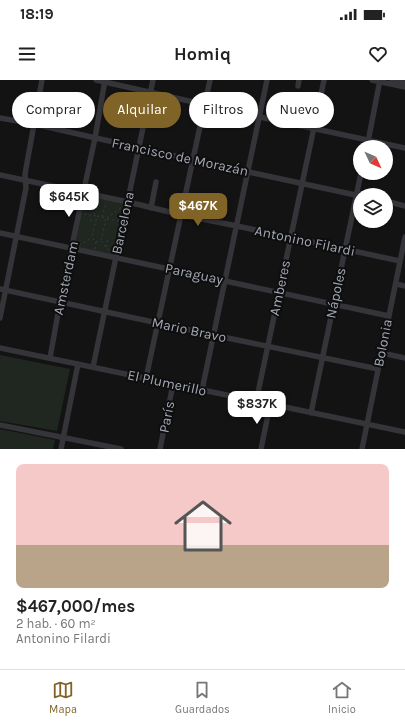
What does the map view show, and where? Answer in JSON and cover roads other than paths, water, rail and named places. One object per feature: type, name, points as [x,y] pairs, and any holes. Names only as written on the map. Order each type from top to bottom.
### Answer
[{"type":"street","points":[[40,92],[42,80]]},
{"type":"street","points":[[96,80],[146,92]]},
{"type":"street","name":"Barcelona","points":[[150,92],[153,80]]},
{"type":"street","points":[[208,92],[210,80]]},
{"type":"street","points":[[202,390],[212,335],[237,226],[267,80]]},
{"type":"street","name":"Amberes","points":[[322,92],[324,80]]},
{"type":"street","points":[[372,80],[405,87]]},
{"type":"street","points":[[392,80],[405,83]]},
{"type":"street","name":"Amsterdam","points":[[50,358],[60,302],[95,138],[105,81]]},
{"type":"street","points":[[314,128],[368,140],[382,81]]},
{"type":"street","points":[[260,117],[266,118]]},
{"type":"street","name":"Francisco de Morazán","points":[[0,118],[12,120]]},
{"type":"street","points":[[0,318],[3,290],[26,188],[25,174],[33,128]]},
{"type":"street","name":"Francisco de Morazán","points":[[51,128],[353,194]]},
{"type":"street","name":"Barcelona","points":[[93,367],[143,128]]},
{"type":"street","points":[[146,378],[200,128]]},
{"type":"street","name":"Amberes","points":[[256,402],[314,128]]},
{"type":"street","points":[[393,145],[405,148]]},
{"type":"street","name":"Antonino Filardi","points":[[0,175],[400,261]]},
{"type":"street","points":[[150,208],[156,182]]},
{"type":"street","points":[[393,203],[405,206]]},
{"type":"street","name":"Nápoles","points":[[310,412],[353,216]]},
{"type":"street","name":"Paraguay","points":[[0,233],[389,316]]},
{"type":"street","name":"Bolonia","points":[[362,449],[405,237]]},
{"type":"street","points":[[396,284],[405,286]]},
{"type":"street","name":"Mario Bravo","points":[[3,290],[378,370]]},
{"type":"street","name":"El Plumerillo","points":[[0,348],[405,432]]},
{"type":"street","points":[[382,353],[405,358]]},
{"type":"street","points":[[61,449],[78,364]]},
{"type":"street","name":"París","points":[[160,449],[173,384]]},
{"type":"street","points":[[261,449],[270,405]]},
{"type":"street","points":[[0,425],[63,437],[109,448],[121,449]]}]
